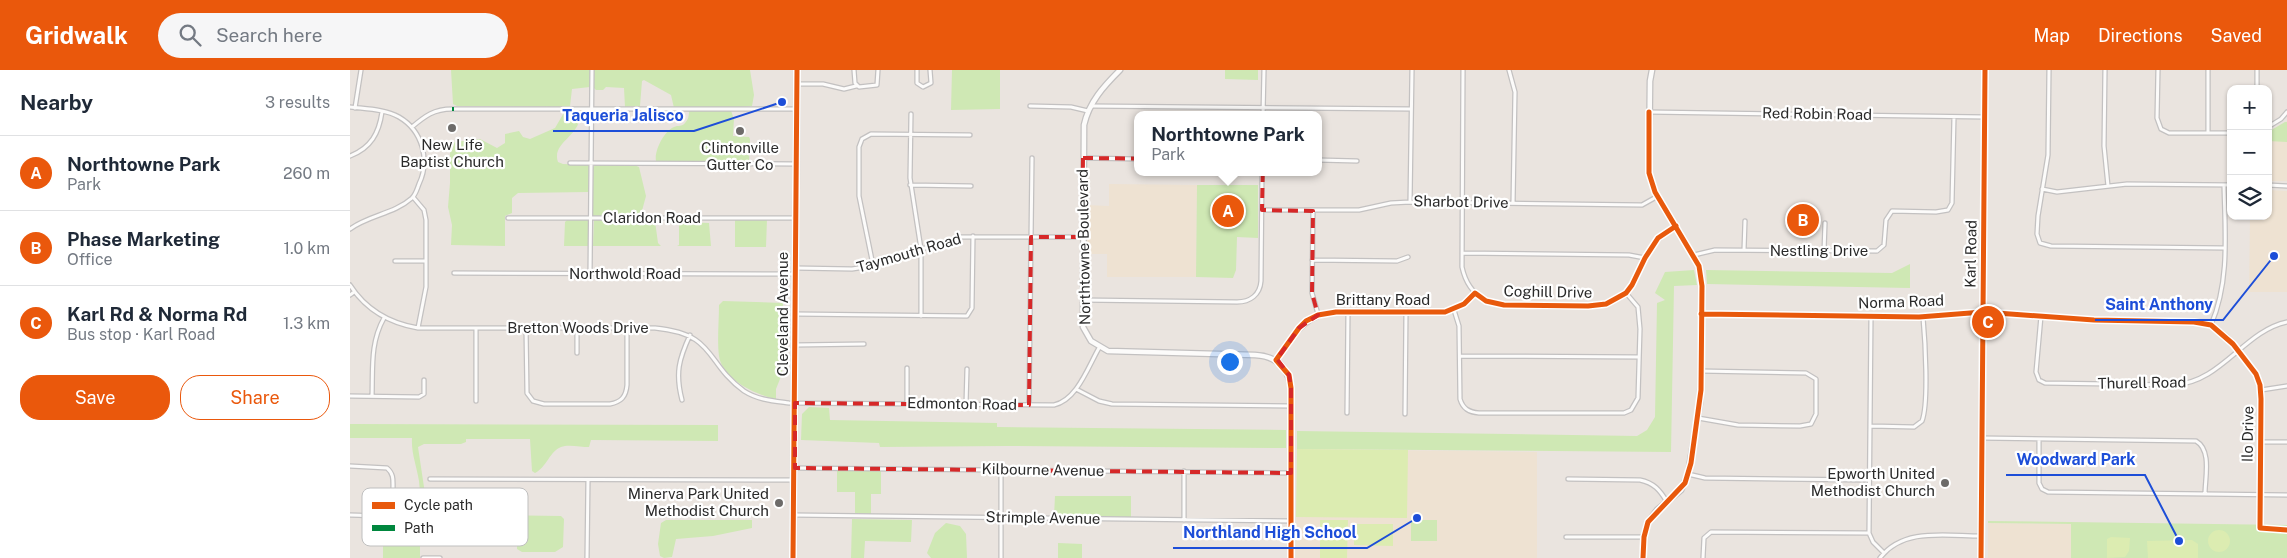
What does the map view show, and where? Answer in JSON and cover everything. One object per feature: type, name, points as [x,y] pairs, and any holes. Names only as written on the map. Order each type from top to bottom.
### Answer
[{"type":"main road","name":"Cleveland Avenue","points":[[793,558],[798,70]]},
{"type":"street","points":[[356,108],[360,70]]},
{"type":"street","points":[[590,274],[592,70]]},
{"type":"street","points":[[854,70],[856,86]]},
{"type":"street","points":[[797,84],[823,84],[844,89],[856,86],[876,86],[878,70]]},
{"type":"street","points":[[917,70],[917,84],[923,88],[931,83],[930,70]]},
{"type":"street","name":"Northtowne Boulevard","points":[[1099,348],[1091,342],[1082,327],[1084,125],[1089,108],[1100,91],[1120,70]]},
{"type":"street","points":[[1410,202],[1412,70]]},
{"type":"street","points":[[1463,70],[1463,275],[1475,293],[1464,304],[1454,310],[1459,326],[1460,399],[1464,409],[1479,413],[1607,414],[1624,413],[1631,410],[1638,398],[1640,313],[1626,292]]},
{"type":"street","points":[[1509,70],[1515,92],[1513,203]]},
{"type":"street","points":[[1643,558],[1644,537],[1648,522],[1681,490],[1688,474],[1698,418],[1701,371],[1702,286],[1699,266],[1658,196],[1649,173],[1649,112],[1652,70]]},
{"type":"street","name":"Karl Road","points":[[1981,558],[1985,70]]},
{"type":"street","points":[[2049,70],[2048,155],[2037,234],[2040,243],[2051,246],[2224,248]]},
{"type":"street","points":[[2105,70],[2104,146],[2108,186]]},
{"type":"street","points":[[2158,70],[2157,118],[2161,129],[2169,133],[2227,133]]},
{"type":"street","points":[[2208,70],[2208,133]]},
{"type":"street","points":[[2257,70],[2257,85]]},
{"type":"street","points":[[1263,108],[1264,71]]},
{"type":"street","points":[[1030,106],[1089,108],[1411,109]]},
{"type":"street","points":[[350,107],[382,112],[398,117],[412,128],[424,148],[425,172],[413,197],[398,208],[357,224],[350,229]]},
{"type":"street","points":[[412,128],[428,114],[437,110],[453,109],[797,109]]},
{"type":"street","points":[[350,156],[365,148],[372,141],[379,128],[382,112]]},
{"type":"street","name":"Red Robin Road","points":[[1649,112],[1985,117]]},
{"type":"street","points":[[2272,123],[2287,112]]},
{"type":"street","points":[[911,114],[910,185],[921,249],[921,316]]},
{"type":"street","name":"Nestling Drive","points":[[1694,255],[1707,251],[1744,250],[1877,251],[1884,245],[1886,220],[1892,211],[1944,211],[1952,203],[1954,117]]},
{"type":"street","points":[[873,265],[859,196],[859,144],[864,137],[871,134],[970,135]]},
{"type":"street","points":[[1029,405],[1032,158]]},
{"type":"street","points":[[1083,158],[1134,159]]},
{"type":"street","points":[[1322,160],[1357,161]]},
{"type":"street","points":[[570,163],[797,164]]},
{"type":"street","points":[[1081,300],[1241,302],[1255,296],[1261,281],[1262,176]]},
{"type":"street","points":[[910,185],[971,186]]},
{"type":"street","points":[[2042,189],[2064,192],[2108,186],[2224,185],[2222,293],[2211,325],[2227,337],[2239,351]]},
{"type":"street","points":[[2272,185],[2287,186]]},
{"type":"street","name":"Sharbot Drive","points":[[1262,210],[1358,210],[1391,202],[1642,205],[1658,196]]},
{"type":"street","points":[[413,197],[424,210],[426,261],[424,299],[418,328]]},
{"type":"street","points":[[1313,211],[1312,293],[1318,314]]},
{"type":"street","name":"Claridon Road","points":[[508,218],[796,218]]},
{"type":"street","points":[[1744,250],[1745,221]]},
{"type":"street","points":[[1824,252],[1825,223]]},
{"type":"street","name":"Coghill Drive","points":[[1475,293],[1486,301],[1504,305],[1588,306],[1606,304],[1626,292],[1632,285],[1645,258],[1658,238],[1676,226]]},
{"type":"street","points":[[796,314],[964,317],[970,314],[972,310],[973,236]]},
{"type":"street","name":"Taymouth Road","points":[[796,271],[852,269],[873,265],[953,238],[973,236],[1082,237]]},
{"type":"street","points":[[1462,253],[1629,255],[1645,258]]},
{"type":"street","points":[[1312,260],[1397,261],[1408,257]]},
{"type":"street","points":[[395,261],[426,261]]},
{"type":"street","name":"Northwold Road","points":[[454,273],[590,274],[796,271]]},
{"type":"street","name":"Bretton Woods Drive","points":[[350,285],[354,292],[370,308],[384,318],[400,325],[418,328],[627,328],[676,330],[690,335]]},
{"type":"street","points":[[350,295],[354,292]]},
{"type":"street","name":"Brittany Road","points":[[1276,360],[1299,328],[1318,314],[1348,312],[1439,313],[1454,310]]},
{"type":"street","points":[[1347,413],[1348,312]]},
{"type":"street","name":"Norma Road","points":[[1702,314],[1923,317],[1983,312],[2094,320],[2184,321],[2211,325]]},
{"type":"street","points":[[1405,414],[1406,313]]},
{"type":"street","name":"Thurell Road","points":[[2041,316],[2036,372],[2039,380],[2045,383],[2183,384],[2206,376],[2268,329],[2287,322]]},
{"type":"street","points":[[1872,317],[1869,533],[1873,542],[1884,552]]},
{"type":"street","points":[[1871,426],[1914,427],[1924,418],[1923,317]]},
{"type":"street","points":[[372,396],[372,350],[377,331],[384,318]]},
{"type":"street","points":[[476,328],[476,401]]},
{"type":"street","points":[[526,328],[526,387],[527,393],[534,401],[544,404],[610,404],[620,401],[626,392],[627,328]]},
{"type":"street","points":[[577,328],[577,353]]},
{"type":"street","points":[[682,400],[677,383],[677,375],[680,356],[690,335],[700,342],[727,375],[745,391],[767,400],[794,403]]},
{"type":"street","points":[[796,345],[864,344]]},
{"type":"street","points":[[1099,348],[1115,352],[1255,354],[1276,360],[1288,375],[1291,388],[1291,558]]},
{"type":"street","name":"Edmonton Road","points":[[794,403],[1062,404],[1076,389],[1099,348]]},
{"type":"street","name":"Ilo Drive","points":[[2239,351],[2256,374],[2261,390],[2260,524]]},
{"type":"street","points":[[1460,356],[1639,358]]},
{"type":"street","points":[[907,404],[908,368]]},
{"type":"street","points":[[966,404],[967,369]]},
{"type":"street","points":[[1698,418],[1738,425],[1800,426],[1811,424],[1816,414],[1817,385],[1814,377],[1806,372],[1701,371]]},
{"type":"street","points":[[350,396],[422,396],[424,380]]},
{"type":"street","points":[[2261,390],[2287,386]]},
{"type":"street","points":[[1076,389],[1099,402],[1112,404],[1291,406]]},
{"type":"street","points":[[1982,438],[2196,441],[2201,443],[2206,453],[2206,494]]},
{"type":"street","points":[[2039,439],[2039,484],[2042,489],[2048,492],[2287,495]]},
{"type":"street","points":[[2261,442],[2287,442]]},
{"type":"street","points":[[350,466],[387,468],[393,477],[393,488]]},
{"type":"street","name":"Kilbourne Avenue","points":[[794,468],[1291,473]]},
{"type":"street","points":[[1001,470],[1002,558]]},
{"type":"street","points":[[1184,471],[1184,520]]},
{"type":"street","points":[[1688,474],[1705,478],[1869,480]]},
{"type":"street","points":[[430,479],[794,480]]},
{"type":"street","points":[[1568,479],[1640,480],[1651,483],[1660,490],[1667,502]]},
{"type":"street","points":[[587,558],[588,480]]},
{"type":"street","name":"Strimple Avenue","points":[[794,515],[1291,521]]},
{"type":"street","points":[[1702,558],[1704,538],[1706,535],[1715,532],[1869,533]]},
{"type":"street","points":[[1880,558],[1884,552],[1900,541],[1914,537],[1981,536]]},
{"type":"street","points":[[1566,537],[1644,537]]},
{"type":"street","points":[[423,558],[440,558]]},
{"type":"highlighted area","points":[[1083,158],[1263,160],[1262,210],[1313,211],[1312,293],[1318,315],[1299,328],[1277,359],[1289,375],[1291,388],[1291,473],[795,468],[795,403],[1029,405],[1031,237],[1082,237]]},
{"type":"shaded area","points":[[2287,121],[2287,181],[2272,181],[2272,130]]},
{"type":"shaded area","points":[[1109,184],[1197,185],[1196,277],[1107,277],[1107,254],[1085,254],[1085,205],[1109,206]]},
{"type":"shaded area","points":[[2272,190],[2287,191],[2287,292],[2249,292],[2250,220],[2272,220]]},
{"type":"shaded area","points":[[1297,449],[1537,452],[1537,558],[1296,558]]},
{"type":"shaded area","points":[[1988,523],[2071,524],[2071,558],[1988,558]]},
{"type":"green space","points":[[451,70],[590,70],[590,87],[572,89],[570,106],[568,107],[457,106],[453,104]]},
{"type":"green space","points":[[594,70],[750,70],[754,95],[752,106],[730,108],[734,119],[733,136],[749,137],[750,139],[749,162],[656,161],[658,147],[663,137],[670,129],[683,125],[687,121],[689,112],[687,108],[674,108],[671,95],[644,80],[642,81],[640,106],[625,107],[624,88],[606,87],[603,90],[596,90],[593,87]]},
{"type":"green space","points":[[952,70],[1000,70],[1000,109],[951,110]]},
{"type":"green space","points":[[1225,70],[1258,70],[1258,80],[1225,79]]},
{"type":"green space","points":[[571,110],[579,114],[579,121],[576,128],[559,149],[557,155],[558,162],[563,164],[590,165],[589,192],[518,193],[512,198],[512,213],[505,216],[505,246],[451,245],[452,225],[448,207],[450,146],[454,142],[480,139],[497,148],[505,143],[505,134],[519,131],[523,137],[530,139],[555,128],[565,111]]},
{"type":"green space","points":[[2287,122],[2287,142],[2272,141],[2272,130]]},
{"type":"green space","points":[[595,165],[634,165],[639,167],[646,196],[640,218],[593,216],[593,168]]},
{"type":"green space","points":[[1197,185],[1258,185],[1258,238],[1237,237],[1236,270],[1233,278],[1196,277]]},
{"type":"green space","points":[[767,219],[766,247],[735,247],[735,220]]},
{"type":"green space","points":[[567,220],[589,220],[588,246],[564,246],[565,222]]},
{"type":"green space","points":[[594,220],[655,221],[658,243],[661,246],[593,246]]},
{"type":"green space","points":[[682,222],[709,223],[711,246],[677,246],[679,245],[679,224]]},
{"type":"green space","points":[[1910,264],[1910,288],[1707,284],[1706,270],[1892,273]]},
{"type":"green space","points":[[1694,270],[1697,285],[1674,286],[1671,452],[1297,449],[1297,431],[1637,436],[1647,430],[1655,417],[1657,303],[1665,300],[1655,293],[1665,272]]},
{"type":"green space","points":[[723,301],[783,303],[782,374],[776,389],[776,399],[759,394],[741,385],[726,372],[721,364],[718,330],[719,305]]},
{"type":"green space","points":[[809,407],[829,408],[830,420],[997,423],[997,427],[1286,430],[1286,448],[880,447],[879,443],[801,440],[802,414]]},
{"type":"green space","points":[[350,424],[718,425],[718,441],[591,440],[589,447],[561,447],[535,473],[532,471],[530,439],[466,439],[466,442],[461,444],[424,444],[418,447],[424,488],[419,488],[413,455],[412,438],[350,438]]},
{"type":"green space","points":[[1297,449],[1408,450],[1407,518],[1296,517]]},
{"type":"green space","points":[[837,470],[881,471],[881,494],[871,494],[871,515],[855,514],[855,492],[837,492]]},
{"type":"green space","points":[[1055,496],[1131,496],[1131,517],[1054,516]]},
{"type":"green space","points":[[528,515],[561,516],[564,519],[563,547],[555,552],[522,552],[517,549],[517,546],[528,546]]},
{"type":"green space","points":[[852,519],[912,520],[911,542],[865,541],[864,558],[851,558]]},
{"type":"green space","points":[[666,520],[752,520],[752,528],[713,536],[676,539],[672,557],[664,558],[660,556],[658,544],[661,523]]},
{"type":"green space","points":[[1320,520],[1348,520],[1347,558],[1320,558]]},
{"type":"green space","points":[[1411,520],[1437,520],[1437,541],[1411,541]]},
{"type":"green space","points":[[1988,521],[2287,525],[2287,558],[2071,558],[2071,524],[1988,523]]},
{"type":"green space","points":[[946,523],[960,526],[966,534],[967,558],[931,558],[927,553],[935,533]]},
{"type":"green space","points":[[1354,524],[1393,524],[1393,546],[1354,545]]},
{"type":"green space","points":[[2219,530],[2227,533],[2230,541],[2227,549],[2219,552],[2211,549],[2208,541],[2211,533]]},
{"type":"green space","points":[[2111,537],[2130,538],[2129,551],[2125,557],[2107,558],[2107,539]]},
{"type":"green space","points":[[2192,540],[2198,544],[2198,558],[2148,558],[2147,541]]},
{"type":"green space","points":[[1058,543],[1082,544],[1082,558],[1058,558]]},
{"type":"green space","points":[[383,546],[420,546],[420,558],[383,558]]},
{"type":"cycle path","points":[[793,558],[797,70]]},
{"type":"cycle path","points":[[1981,558],[1985,70]]},
{"type":"cycle path","points":[[1643,558],[1644,537],[1648,522],[1685,483],[1691,463],[1701,390],[1702,286],[1699,266],[1655,192],[1649,173],[1649,112]]},
{"type":"cycle path","points":[[1291,558],[1291,388],[1289,375],[1276,360],[1306,321],[1318,315],[1336,312],[1445,312],[1464,304],[1475,293],[1486,301],[1504,305],[1588,306],[1606,304],[1626,293],[1658,238],[1676,226]]},
{"type":"cycle path","points":[[1701,314],[1919,317],[1983,312],[2094,320],[2194,322],[2211,325],[2233,344],[2256,374],[2260,385],[2261,399],[2260,528],[2287,530]]},
{"type":"place","name":"Taqueria Jalisco","points":[[782,102]]},
{"type":"place","name":"New Life Baptist Church","points":[[452,128]]},
{"type":"place","name":"Clintonville Gutter Co","points":[[740,131]]},
{"type":"place","name":"Northtowne Park","points":[[1228,211]]},
{"type":"place","name":"Phase Marketing","points":[[1803,220]]},
{"type":"place","name":"Saint Anthony","points":[[2274,256]]},
{"type":"place","name":"Karl Rd & Norma Rd","points":[[1988,322]]},
{"type":"place","name":"Epworth United Methodist Church","points":[[1945,483]]},
{"type":"place","name":"Minerva Park United Methodist Church","points":[[779,503]]},
{"type":"place","name":"Northland High School","points":[[1417,518]]},
{"type":"place","name":"Woodward Park","points":[[2179,541]]}]
